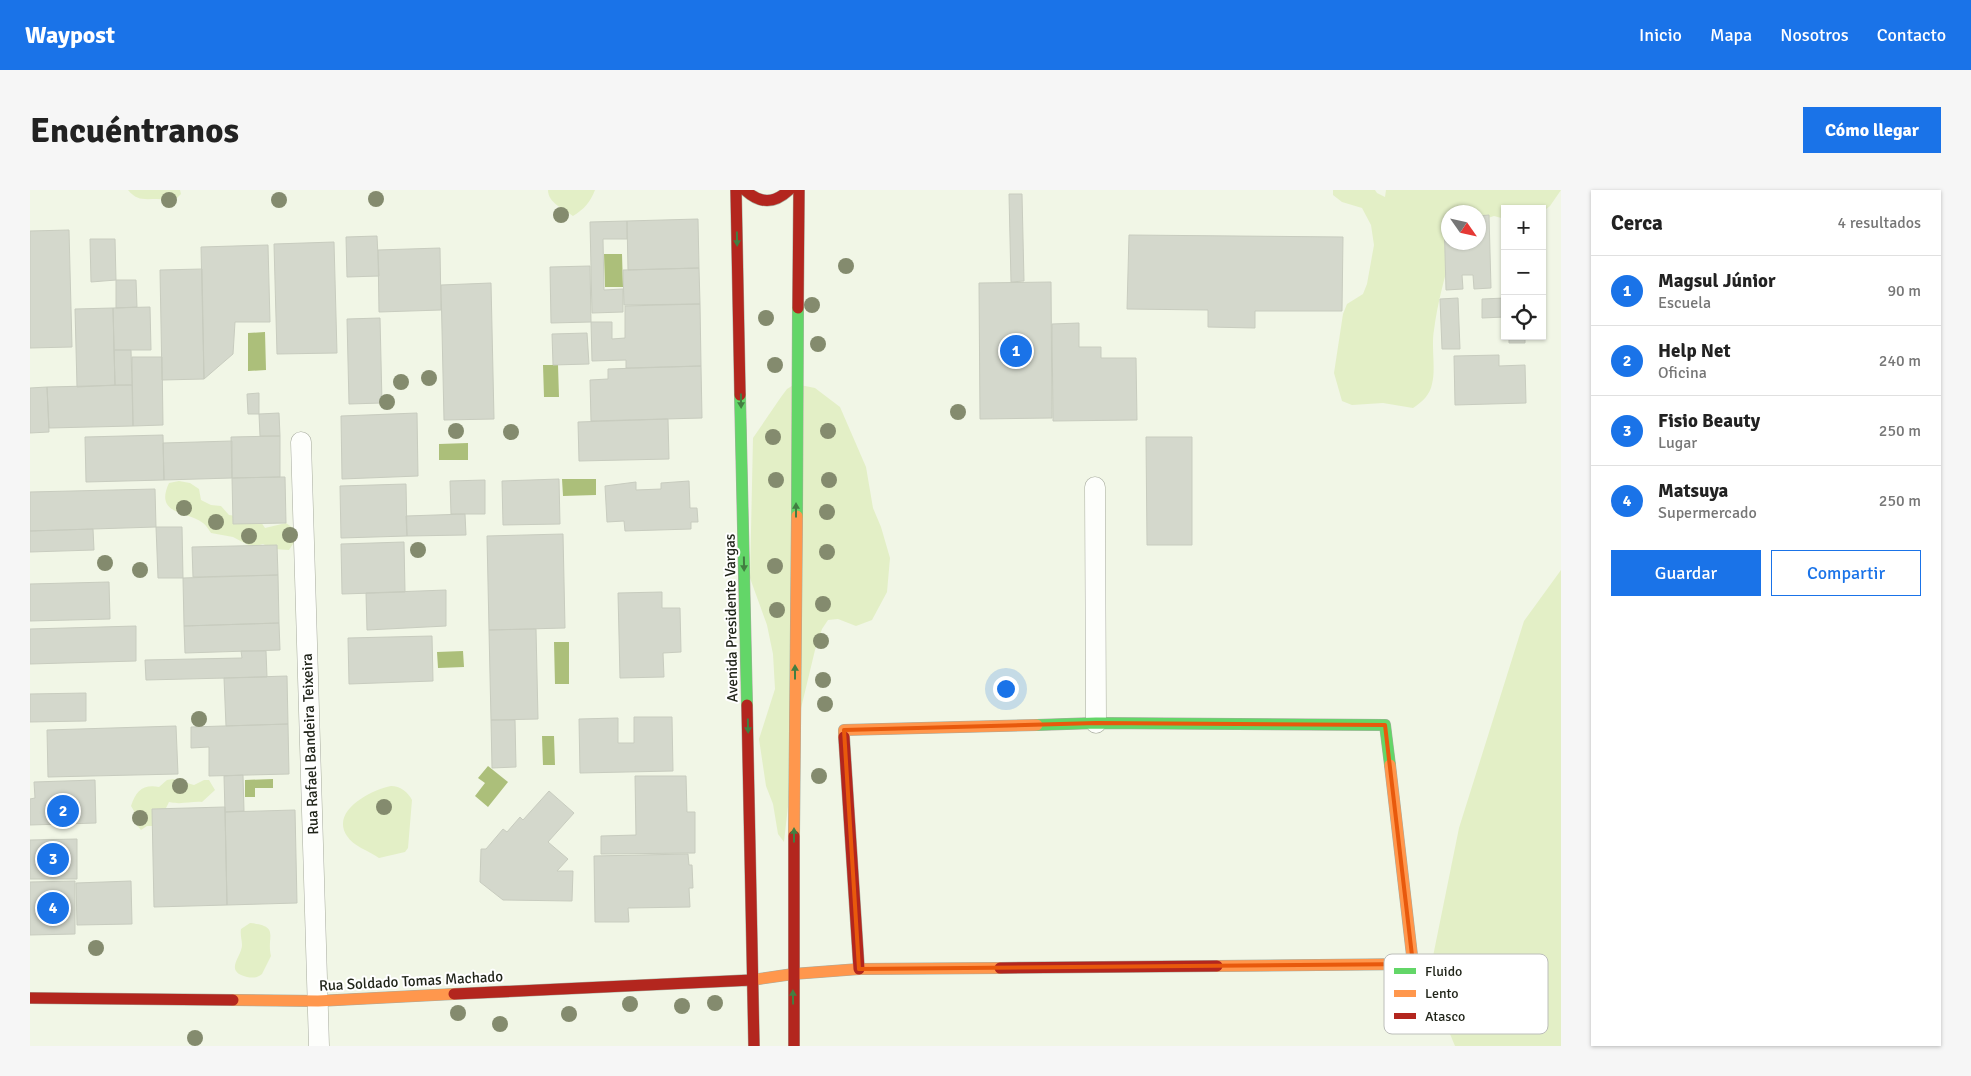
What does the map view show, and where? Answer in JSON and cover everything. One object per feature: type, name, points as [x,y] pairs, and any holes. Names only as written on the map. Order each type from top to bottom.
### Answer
[{"type":"street","name":"Avenida Presidente Vargas","points":[[736,190],[754,1046]]},
{"type":"street","points":[[745,190],[754,198],[766,202],[780,199],[789,190]]},
{"type":"street","points":[[794,1046],[798,190]]},
{"type":"street","name":"Rua Rafael Bandeira Teixeira","points":[[302,442],[319,1046]]},
{"type":"street","points":[[859,968],[844,730],[1096,723],[1095,487]]},
{"type":"street","name":"Rua Soldado Tomas Machado","points":[[1096,723],[1385,725],[1411,954]]},
{"type":"street","name":"Rua Soldado Tomas Machado","points":[[30,998],[318,1001],[753,980],[859,968],[1384,964]]},
{"type":"highlighted area","points":[[1096,723],[1385,725],[1413,964],[859,969],[844,730]]},
{"type":"shaded area","points":[[128,190],[180,190],[181,194],[173,202],[159,199],[141,199],[134,196]]},
{"type":"shaded area","points":[[548,190],[595,190],[586,205],[573,216],[551,199]]},
{"type":"shaded area","points":[[1333,190],[1375,190],[1385,197],[1386,190],[1561,190],[1546,209],[1546,205],[1501,205],[1501,218],[1494,216],[1486,219],[1486,205],[1441,205],[1441,250],[1453,250],[1443,286],[1433,337],[1434,365],[1431,388],[1422,401],[1413,408],[1383,403],[1352,405],[1342,401],[1334,373],[1343,314],[1347,304],[1363,294],[1367,284],[1374,245],[1371,225],[1362,208],[1342,202],[1333,195]]},
{"type":"shaded area","points":[[604,254],[622,254],[623,287],[605,287]]},
{"type":"shaded area","points":[[265,332],[266,370],[248,371],[248,333]]},
{"type":"shaded area","points":[[543,365],[558,365],[559,397],[544,397]]},
{"type":"shaded area","points":[[795,384],[815,388],[840,407],[866,467],[873,508],[890,558],[887,592],[872,620],[856,626],[838,619],[828,620],[822,629],[797,725],[784,842],[778,834],[773,804],[766,786],[759,739],[775,689],[773,654],[767,625],[750,578],[753,438],[787,389]]},
{"type":"shaded area","points":[[468,443],[468,460],[439,460],[439,444]]},
{"type":"shaded area","points":[[562,479],[596,479],[596,495],[563,496]]},
{"type":"shaded area","points":[[179,481],[190,483],[199,489],[201,500],[211,505],[221,506],[229,515],[259,519],[265,528],[286,523],[296,530],[295,541],[289,550],[273,549],[263,544],[252,547],[233,537],[211,533],[203,523],[169,507],[165,493],[169,483]]},
{"type":"shaded area","points":[[1561,570],[1561,1046],[1455,1046],[1450,1034],[1548,1034],[1548,954],[1433,954],[1459,828],[1524,621]]},
{"type":"shaded area","points":[[554,642],[569,642],[569,684],[555,684]]},
{"type":"shaded area","points":[[463,651],[464,667],[438,668],[437,652]]},
{"type":"shaded area","points":[[542,736],[554,736],[555,765],[543,765]]},
{"type":"shaded area","points":[[488,766],[508,782],[488,807],[475,796],[485,783],[478,778]]},
{"type":"shaded area","points":[[173,779],[194,785],[204,780],[209,780],[215,790],[202,802],[169,802],[153,826],[147,826],[141,830],[134,822],[134,811],[131,806],[135,796],[144,788],[159,787],[167,780]]},
{"type":"shaded area","points":[[273,779],[273,788],[255,788],[255,797],[245,797],[245,780]]},
{"type":"shaded area","points":[[391,786],[403,790],[412,800],[408,848],[405,852],[379,858],[350,840],[343,827],[344,818],[348,810],[355,803],[373,792]]},
{"type":"shaded area","points":[[250,923],[266,927],[270,933],[271,956],[262,974],[253,978],[240,974],[236,971],[235,967],[242,945],[241,929]]},
{"type":"building","points":[[1009,194],[1022,194],[1024,281],[1011,282]]},
{"type":"building","points":[[1486,215],[1489,215],[1491,288],[1474,289],[1473,275],[1462,275],[1463,289],[1446,290],[1445,250],[1486,250]]},
{"type":"building","points":[[698,219],[699,268],[628,270],[627,221]]},
{"type":"building","points":[[627,221],[627,239],[603,239],[604,290],[623,289],[623,312],[592,313],[590,222]]},
{"type":"building","points":[[69,230],[72,347],[30,348],[30,231]]},
{"type":"building","points":[[1129,235],[1343,237],[1342,311],[1255,311],[1255,328],[1208,327],[1208,310],[1127,309]]},
{"type":"building","points":[[377,236],[379,276],[347,277],[346,237]]},
{"type":"building","points":[[90,239],[115,239],[116,280],[91,282]]},
{"type":"building","points":[[334,242],[337,353],[277,354],[274,244]]},
{"type":"building","points":[[268,245],[270,322],[235,322],[233,354],[204,379],[201,247]]},
{"type":"building","points":[[440,248],[441,310],[379,312],[378,250]]},
{"type":"building","points":[[590,266],[591,322],[551,323],[550,267]]},
{"type":"building","points":[[699,268],[700,304],[624,305],[623,270]]},
{"type":"building","points":[[202,269],[204,379],[162,380],[160,270]]},
{"type":"building","points":[[116,280],[136,280],[137,307],[116,308]]},
{"type":"building","points":[[1051,282],[1052,418],[980,419],[979,283]]},
{"type":"building","points":[[491,283],[494,419],[444,420],[441,285]]},
{"type":"building","points":[[1458,298],[1460,349],[1442,349],[1440,299]]},
{"type":"building","points":[[1501,298],[1501,317],[1482,318],[1482,299]]},
{"type":"building","points":[[700,304],[701,366],[626,368],[626,360],[592,361],[591,322],[612,322],[612,339],[625,338],[625,306]]},
{"type":"building","points":[[150,307],[151,350],[114,350],[113,308]]},
{"type":"building","points":[[113,308],[115,385],[77,387],[75,309]]},
{"type":"building","points":[[380,318],[382,403],[349,404],[347,319]]},
{"type":"building","points":[[1079,323],[1079,347],[1101,347],[1101,358],[1136,358],[1137,420],[1053,421],[1052,324]]},
{"type":"building","points":[[587,333],[589,364],[553,365],[552,334]]},
{"type":"building","points":[[1509,340],[1525,340],[1525,343],[1509,343]]},
{"type":"building","points":[[114,350],[131,350],[132,385],[115,385]]},
{"type":"building","points":[[1499,355],[1499,366],[1525,365],[1526,403],[1455,405],[1454,356]]},
{"type":"building","points":[[132,357],[162,357],[163,425],[133,426]]},
{"type":"building","points":[[701,366],[702,418],[591,421],[590,380],[608,379],[608,369]]},
{"type":"building","points":[[132,385],[133,426],[49,428],[47,387]]},
{"type":"building","points":[[47,387],[49,432],[30,433],[30,388]]},
{"type":"building","points":[[259,393],[259,414],[248,414],[247,394]]},
{"type":"building","points":[[279,413],[280,436],[260,436],[259,414]]},
{"type":"building","points":[[417,413],[418,476],[342,479],[341,416]]},
{"type":"building","points":[[668,419],[669,459],[579,461],[578,422]]},
{"type":"building","points":[[163,435],[164,480],[86,482],[85,437]]},
{"type":"building","points":[[280,436],[280,477],[232,478],[231,437]]},
{"type":"building","points":[[1146,437],[1192,437],[1192,545],[1147,545]]},
{"type":"building","points":[[232,441],[232,478],[164,480],[163,443]]},
{"type":"building","points":[[285,477],[286,523],[233,524],[232,478]]},
{"type":"building","points":[[559,479],[560,524],[503,525],[502,481]]},
{"type":"building","points":[[485,480],[485,514],[451,514],[450,481]]},
{"type":"building","points":[[689,481],[690,508],[697,508],[698,522],[691,522],[691,529],[625,531],[624,521],[607,522],[605,486],[636,482],[636,490],[661,489],[661,483]]},
{"type":"building","points":[[406,484],[407,536],[341,538],[340,486]]},
{"type":"building","points":[[155,489],[156,527],[30,531],[30,492]]},
{"type":"building","points":[[465,514],[466,535],[407,536],[406,516]]},
{"type":"building","points":[[156,527],[182,527],[183,578],[158,578]]},
{"type":"building","points":[[93,529],[94,550],[30,552],[30,531]]},
{"type":"building","points":[[563,534],[565,628],[489,630],[487,536]]},
{"type":"building","points":[[404,542],[405,592],[342,594],[341,544]]},
{"type":"building","points":[[277,545],[278,575],[193,577],[192,547]]},
{"type":"building","points":[[278,575],[279,623],[184,626],[183,578]]},
{"type":"building","points":[[109,582],[110,619],[30,621],[30,584]]},
{"type":"building","points":[[446,590],[446,626],[367,630],[366,593]]},
{"type":"building","points":[[662,592],[662,608],[680,608],[681,652],[663,653],[664,677],[620,678],[618,593]]},
{"type":"building","points":[[279,623],[280,650],[185,653],[184,626]]},
{"type":"building","points":[[136,626],[136,661],[30,664],[30,629]]},
{"type":"building","points":[[536,629],[538,719],[491,720],[489,630]]},
{"type":"building","points":[[432,636],[433,681],[349,684],[348,638]]},
{"type":"building","points":[[241,651],[266,651],[267,677],[146,680],[145,660],[242,658]]},
{"type":"building","points":[[287,676],[288,724],[226,726],[224,678]]},
{"type":"building","points":[[86,693],[86,721],[30,722],[30,694]]},
{"type":"building","points":[[634,717],[672,717],[673,771],[580,773],[579,719],[618,718],[618,743],[634,743]]},
{"type":"building","points":[[491,720],[515,720],[516,767],[492,768]]},
{"type":"building","points":[[288,724],[289,774],[209,776],[209,747],[191,748],[191,727]]},
{"type":"building","points":[[176,726],[178,774],[48,777],[47,730]]},
{"type":"building","points":[[243,775],[244,811],[225,812],[224,776]]},
{"type":"building","points":[[635,776],[686,776],[687,812],[695,812],[695,853],[601,854],[601,836],[636,835]]},
{"type":"building","points":[[95,780],[96,823],[30,825],[30,799],[35,798],[34,782]]},
{"type":"building","points":[[549,791],[574,813],[548,842],[568,859],[557,871],[573,871],[572,901],[503,900],[480,882],[481,849],[486,849],[503,829],[507,832],[520,817],[523,820]]},
{"type":"building","points":[[225,807],[227,905],[154,907],[152,809]]},
{"type":"building","points":[[295,810],[297,903],[227,905],[225,812]]},
{"type":"building","points":[[77,839],[77,879],[30,879],[30,840]]},
{"type":"building","points":[[688,854],[689,865],[692,865],[693,888],[689,888],[690,907],[628,908],[629,922],[595,922],[594,856]]},
{"type":"building","points":[[75,881],[75,934],[30,935],[30,882]]},
{"type":"building","points":[[131,881],[132,924],[77,925],[76,883]]},
{"type":"traffic: fast","points":[[797,516],[798,308]]},
{"type":"traffic: fast","points":[[740,395],[747,705]]},
{"type":"traffic: fast","points":[[1037,725],[1096,723],[1385,725],[1390,765]]},
{"type":"traffic: slow","points":[[794,836],[797,516]]},
{"type":"traffic: slow","points":[[844,737],[844,730],[1037,725]]},
{"type":"traffic: slow","points":[[1390,765],[1412,954]]},
{"type":"traffic: slow","points":[[1217,966],[1384,964]]},
{"type":"traffic: slow","points":[[752,980],[793,974],[859,969],[1000,968]]},
{"type":"traffic: slow","points":[[233,1000],[318,1001],[454,994]]},
{"type":"traffic: jam","points":[[736,190],[740,395]]},
{"type":"traffic: jam","points":[[745,190],[762,200],[778,198],[789,190]]},
{"type":"traffic: jam","points":[[798,308],[799,190]]},
{"type":"traffic: jam","points":[[747,705],[754,1046]]},
{"type":"traffic: jam","points":[[844,737],[859,969]]},
{"type":"traffic: jam","points":[[794,836],[794,1046]]},
{"type":"traffic: jam","points":[[1000,968],[1217,966]]},
{"type":"traffic: jam","points":[[454,994],[752,980]]},
{"type":"traffic: jam","points":[[30,998],[233,1000]]},
{"type":"place","name":"Magsul Júnior","points":[[1016,351]]},
{"type":"place","name":"Help Net","points":[[63,811]]},
{"type":"place","name":"Fisio Beauty","points":[[53,859]]},
{"type":"place","name":"Matsuya","points":[[53,908]]}]
